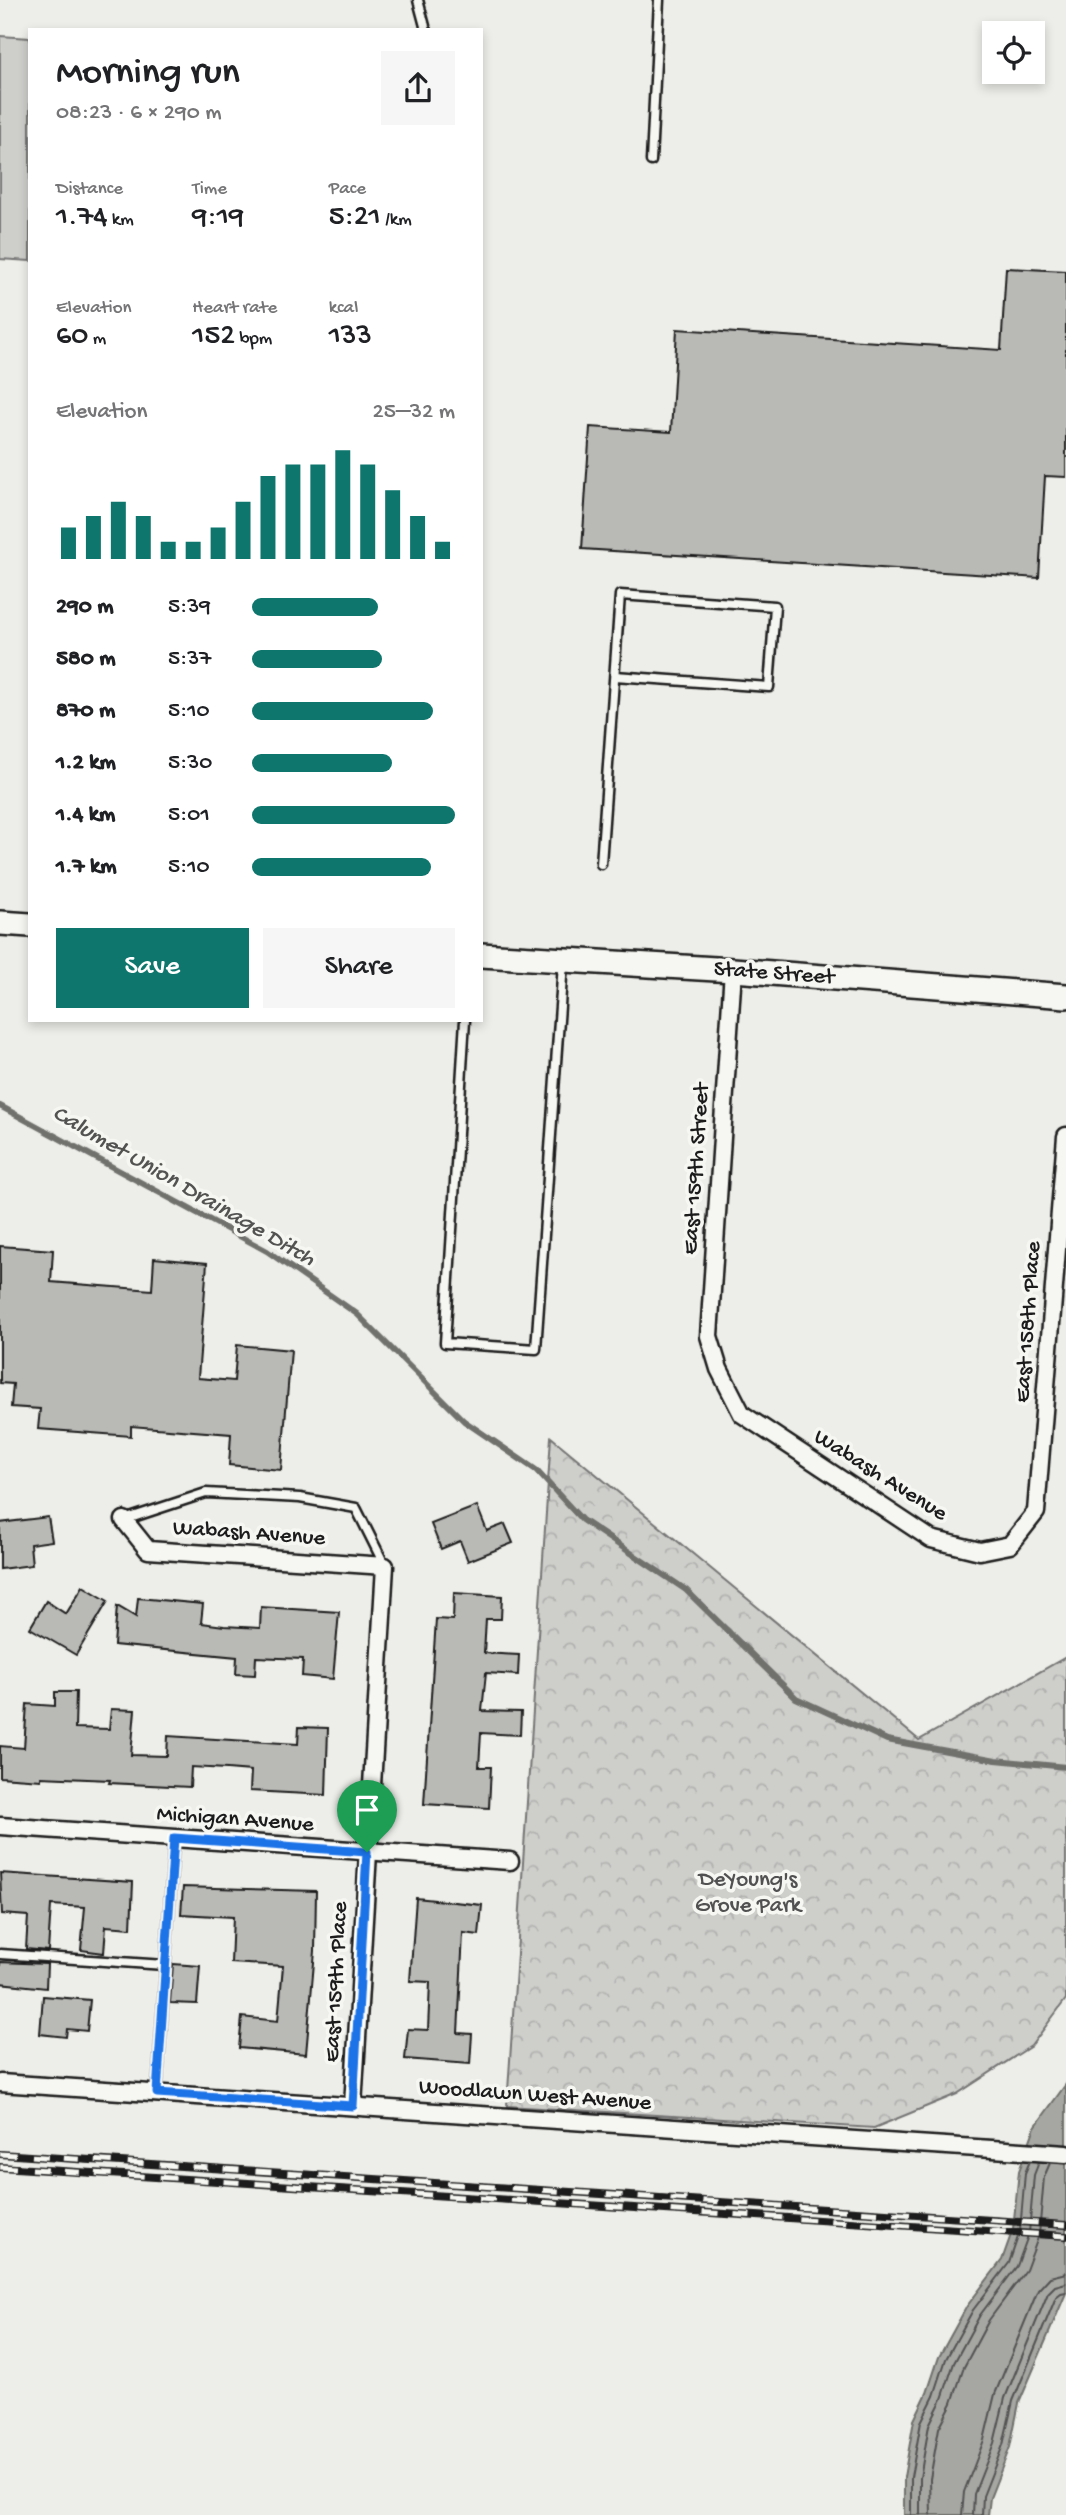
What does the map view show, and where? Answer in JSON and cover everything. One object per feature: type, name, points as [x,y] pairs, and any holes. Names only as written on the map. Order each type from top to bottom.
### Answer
[{"type":"main road","points":[[0,923],[28,925]]},
{"type":"main road","name":"State Street","points":[[483,955],[733,970],[1066,996]]},
{"type":"street","name":"East 159th Street","points":[[719,1369],[709,1336],[733,970]]},
{"type":"street","name":"East 158th Place","points":[[1037,1512],[1066,1136]]},
{"type":"street","name":"Wabash Avenue","points":[[719,1369],[742,1414],[930,1539],[980,1551],[1010,1545],[1037,1512]]},
{"type":"street","name":"Wabash Avenue","points":[[124,1520],[148,1550],[385,1566]]},
{"type":"street","name":"East 159th Place","points":[[353,2106],[385,1566]]},
{"type":"street","name":"Michigan Avenue","points":[[0,1826],[510,1861]]},
{"type":"street","name":"Woodlawn West Avenue","points":[[0,2083],[1066,2154]]},
{"type":"lane","points":[[418,0],[425,28]]},
{"type":"lane","points":[[651,161],[659,0]]},
{"type":"lane","points":[[601,864],[620,595],[775,606],[769,687],[615,677]]},
{"type":"lane","points":[[466,1022],[444,1343],[536,1349],[563,960]]},
{"type":"lane","points":[[124,1520],[206,1493],[300,1498],[356,1508],[385,1566]]},
{"type":"lane","points":[[157,2093],[174,1838]]},
{"type":"lane","points":[[0,1954],[165,1965]]},
{"type":"green space","points":[[0,36],[28,38],[28,261],[0,259]]},
{"type":"green space","name":"DeYoung's Grove Park","points":[[551,1437],[919,1740],[1066,1657],[1066,1999],[1031,2046],[957,2094],[874,2128],[507,2106]]},
{"type":"water","points":[[1066,2084],[1066,2293],[1019,2403],[1010,2447],[990,2498],[988,2515],[904,2515],[904,2477],[914,2420],[927,2393],[939,2357],[967,2306],[1002,2260],[1013,2229],[1019,2171],[1035,2127]]},
{"type":"building","points":[[1006,268],[1066,271],[1066,477],[1045,476],[1039,578],[582,549],[590,427],[671,432],[677,329],[1001,350]]},
{"type":"building","points":[[0,1246],[53,1250],[51,1282],[152,1290],[154,1258],[207,1263],[198,1378],[234,1381],[237,1345],[291,1350],[281,1470],[229,1465],[231,1434],[131,1426],[131,1436],[38,1429],[40,1409],[11,1407],[13,1384],[0,1383]]},
{"type":"building","points":[[477,1506],[487,1531],[505,1524],[513,1543],[468,1561],[460,1541],[441,1549],[431,1524]]},
{"type":"building","points":[[48,1517],[52,1541],[30,1544],[32,1565],[0,1569],[0,1523]]},
{"type":"building","points":[[83,1586],[108,1601],[76,1655],[30,1628],[46,1601],[66,1614]]},
{"type":"building","points":[[454,1593],[502,1596],[501,1619],[486,1619],[484,1653],[519,1655],[518,1675],[486,1673],[482,1711],[521,1712],[520,1735],[481,1733],[479,1767],[491,1767],[489,1808],[424,1804],[436,1619],[453,1620]]},
{"type":"building","points":[[138,1598],[203,1604],[201,1623],[224,1626],[260,1628],[261,1607],[339,1612],[333,1679],[302,1676],[303,1659],[256,1657],[255,1675],[236,1674],[237,1657],[114,1645],[117,1606],[136,1617]]},
{"type":"building","points":[[55,1692],[76,1692],[75,1728],[109,1729],[111,1709],[135,1710],[131,1755],[167,1756],[168,1736],[298,1744],[299,1727],[328,1728],[326,1795],[250,1791],[251,1771],[191,1767],[190,1787],[109,1783],[110,1780],[0,1777],[0,1746],[24,1748],[27,1704],[55,1706]]},
{"type":"building","points":[[0,1873],[133,1882],[131,1928],[106,1926],[104,1953],[81,1950],[85,1907],[51,1905],[48,1951],[26,1949],[28,1916],[2,1914]]},
{"type":"building","points":[[183,1887],[316,1891],[315,1951],[306,2054],[239,2048],[242,2017],[278,2021],[283,1966],[231,1963],[233,1917],[181,1914]]},
{"type":"building","points":[[416,1898],[482,1905],[479,1935],[463,1933],[458,2033],[472,2034],[470,2064],[405,2059],[408,2029],[428,2030],[430,1982],[410,1981]]},
{"type":"building","points":[[0,1962],[47,1964],[46,1988],[0,1983]]},
{"type":"building","points":[[173,1964],[200,1966],[197,2004],[170,2003]]},
{"type":"building","points":[[43,1996],[90,2000],[87,2031],[67,2029],[66,2037],[40,2034]]},
{"type":"waterway","name":"Calumet Union Drainage Ditch","points":[[0,1106],[267,1251],[357,1314],[464,1421],[536,1470],[582,1520],[686,1590],[796,1698],[887,1740],[996,1760],[1066,1767]]},
{"type":"railway","points":[[0,2154],[1066,2225]]},
{"type":"railway","points":[[0,2167],[1066,2236]]},
{"type":"route","points":[[174,1838],[367,1852],[353,2106],[157,2093],[174,1838]]}]
